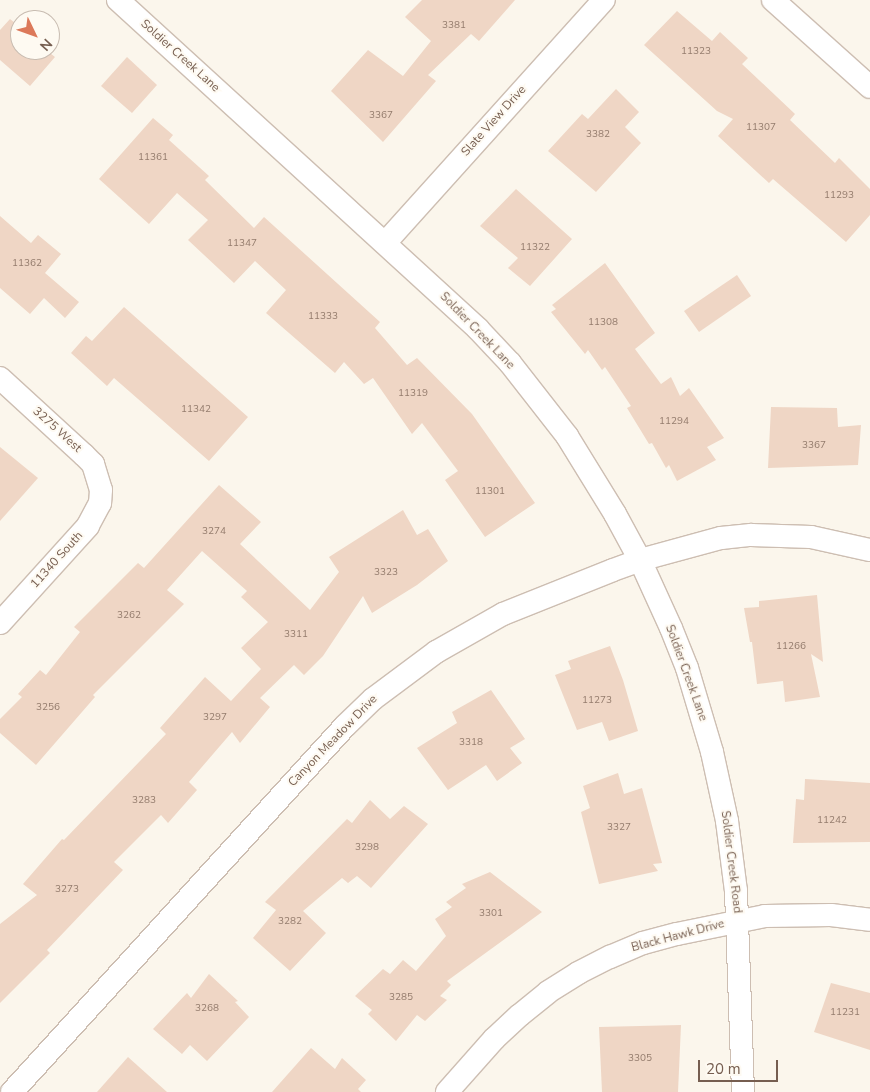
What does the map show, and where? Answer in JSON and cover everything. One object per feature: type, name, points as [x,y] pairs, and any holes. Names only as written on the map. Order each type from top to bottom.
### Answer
[{"type":"street","name":"Soldier Creek Lane","points":[[118,0],[478,330],[539,399],[592,474],[640,560],[687,668],[712,752]]},
{"type":"street","name":"Slate View Drive","points":[[385,243],[604,0]]},
{"type":"street","points":[[773,0],[870,87]]},
{"type":"street","name":"3275 West","points":[[0,378],[84,454],[98,476],[101,490]]},
{"type":"street","name":"11340 South","points":[[0,624],[88,526],[100,503],[101,490]]},
{"type":"street","name":"Canyon Meadow Drive","points":[[12,1092],[318,754],[373,699],[436,652],[494,619],[640,560],[722,538],[752,535],[811,537],[870,550]]},
{"type":"street","name":"Soldier Creek Road","points":[[712,752],[727,821],[738,920],[743,1092]]},
{"type":"street","name":"Black Hawk Drive","points":[[447,1092],[494,1039],[520,1014],[548,992],[578,973],[643,943],[738,920],[790,914],[831,915],[870,920]]},
{"type":"building","points":[[422,0],[515,0],[479,41],[471,34],[428,75],[436,81],[383,142],[331,91],[368,50],[403,76],[431,41],[405,17]]},
{"type":"building","points":[[677,11],[712,41],[720,32],[748,58],[742,64],[795,114],[790,120],[835,163],[839,158],[870,189],[870,215],[846,242],[773,179],[769,183],[718,136],[733,119],[717,111],[644,45]]},
{"type":"building","points":[[10,19],[10,60],[52,60],[30,86],[0,60],[0,30]]},
{"type":"building","points":[[127,57],[157,85],[132,113],[101,86]]},
{"type":"building","points":[[616,89],[639,112],[625,127],[641,143],[596,192],[548,151],[582,114],[588,119]]},
{"type":"building","points":[[153,118],[173,135],[169,140],[209,176],[205,180],[254,228],[264,217],[380,322],[375,328],[407,365],[417,358],[472,414],[535,503],[485,537],[445,480],[458,471],[422,423],[412,434],[373,378],[364,384],[344,362],[335,373],[266,313],[286,290],[255,261],[234,283],[188,240],[208,220],[177,193],[149,224],[99,179]]},
{"type":"building","points":[[516,189],[572,239],[530,286],[508,268],[518,258],[480,226]]},
{"type":"building","points":[[0,216],[31,243],[38,235],[61,254],[45,273],[79,302],[65,318],[44,298],[30,314],[0,288]]},
{"type":"building","points":[[605,263],[655,333],[635,349],[661,384],[671,377],[680,396],[689,388],[724,438],[707,447],[716,460],[677,481],[669,465],[666,468],[652,443],[649,444],[627,408],[631,406],[605,367],[602,370],[588,350],[585,354],[551,312],[556,309],[552,305]]},
{"type":"building","points":[[737,275],[751,296],[699,332],[684,311]]},
{"type":"building","points":[[124,307],[248,417],[209,461],[114,378],[107,386],[71,353],[86,336],[92,341]]},
{"type":"building","points":[[771,407],[837,408],[838,427],[861,425],[858,465],[768,468]]},
{"type":"building","points":[[0,447],[38,478],[0,521]]},
{"type":"building","points":[[219,485],[261,522],[240,544],[310,610],[339,572],[329,557],[403,510],[417,535],[428,529],[448,561],[417,585],[372,613],[363,596],[323,656],[304,675],[294,665],[260,698],[270,707],[240,743],[232,732],[189,782],[197,790],[168,823],[161,815],[114,862],[123,870],[47,950],[50,953],[0,1003],[0,924],[37,895],[23,884],[62,839],[64,840],[166,734],[160,728],[205,677],[231,701],[261,669],[241,648],[268,622],[241,597],[247,591],[202,551],[167,590],[184,604],[93,695],[95,697],[36,765],[0,733],[0,719],[22,697],[18,694],[40,670],[46,675],[80,632],[74,627],[138,563],[144,568]]},
{"type":"building","points":[[817,595],[823,662],[811,654],[820,697],[785,702],[783,681],[757,684],[752,642],[750,642],[744,608],[759,607],[759,601]]},
{"type":"building","points":[[610,646],[623,680],[638,731],[609,741],[602,722],[577,730],[555,675],[571,669],[568,661]]},
{"type":"building","points":[[491,690],[525,739],[510,748],[522,763],[497,781],[486,765],[448,790],[417,748],[457,723],[452,712]]},
{"type":"building","points":[[618,773],[624,794],[642,788],[662,863],[653,864],[658,871],[599,884],[581,812],[590,808],[583,786]]},
{"type":"building","points":[[805,779],[870,783],[870,842],[793,843],[796,799],[804,800]]},
{"type":"building","points":[[370,800],[390,819],[404,806],[428,824],[371,888],[357,876],[348,883],[342,878],[303,911],[326,933],[290,971],[253,938],[276,910],[265,902],[347,819],[352,823]]},
{"type":"building","points":[[490,872],[542,912],[447,981],[451,985],[440,996],[447,1000],[425,1021],[417,1015],[396,1041],[368,1014],[372,1010],[355,996],[383,969],[390,974],[403,960],[416,971],[446,936],[435,919],[452,907],[446,902],[466,888],[462,884]]},
{"type":"building","points":[[209,974],[238,1001],[235,1002],[249,1017],[207,1061],[190,1045],[182,1054],[153,1029],[187,993],[191,998]]},
{"type":"building","points":[[831,983],[870,993],[870,1050],[814,1032]]},
{"type":"building","points":[[681,1025],[678,1092],[602,1092],[599,1027]]},
{"type":"building","points":[[311,1048],[335,1069],[342,1058],[366,1080],[358,1089],[361,1092],[272,1092]]},
{"type":"building","points":[[128,1057],[167,1092],[97,1092]]}]
